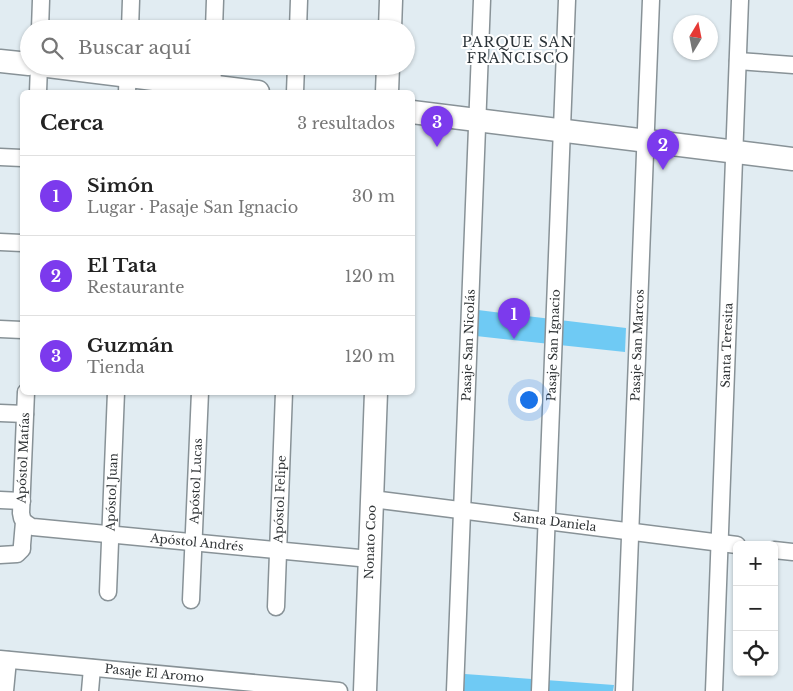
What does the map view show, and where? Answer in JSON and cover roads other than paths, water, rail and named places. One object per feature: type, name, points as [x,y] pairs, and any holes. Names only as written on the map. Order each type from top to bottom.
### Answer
[{"type":"street","points":[[40,20],[41,0]]},
{"type":"street","points":[[130,20],[131,0]]},
{"type":"street","points":[[214,20],[215,0]]},
{"type":"street","points":[[298,20],[299,0]]},
{"type":"street","points":[[390,20],[391,0]]},
{"type":"street","name":"Pasaje San Nicolás","points":[[455,691],[482,0]]},
{"type":"street","name":"Pasaje San Ignacio","points":[[540,691],[567,0]]},
{"type":"street","name":"Pasaje San Marcos","points":[[624,691],[651,0]]},
{"type":"street","name":"Santa Teresita","points":[[714,691],[740,0]]},
{"type":"street","points":[[0,61],[20,63]]},
{"type":"street","points":[[738,61],[793,65]]},
{"type":"street","points":[[38,90],[39,75]]},
{"type":"street","points":[[108,75],[128,78],[212,82],[249,90]]},
{"type":"street","points":[[295,90],[296,75]]},
{"type":"street","points":[[387,90],[388,75]]},
{"type":"street","points":[[415,112],[793,159]]},
{"type":"street","points":[[0,157],[20,158]]},
{"type":"street","points":[[0,242],[20,243]]},
{"type":"street","points":[[0,329],[20,330]]},
{"type":"street","name":"Apóstol Matías","points":[[0,555],[13,555],[22,549],[26,395]]},
{"type":"street","name":"Apóstol Juan","points":[[108,592],[116,395]]},
{"type":"street","name":"Apóstol Lucas","points":[[191,600],[200,395]]},
{"type":"street","name":"Apóstol Felipe","points":[[276,607],[284,395]]},
{"type":"street","name":"Nonato Coo","points":[[365,691],[376,395]]},
{"type":"street","points":[[0,414],[25,414]]},
{"type":"street","points":[[0,500],[22,501]]},
{"type":"street","name":"Santa Daniela","points":[[372,500],[733,545]]},
{"type":"street","name":"Apóstol Andrés","points":[[24,522],[33,527],[370,559]]},
{"type":"street","points":[[778,550],[793,552]]},
{"type":"street","points":[[4,660],[5,691]]},
{"type":"street","name":"Pasaje El Aromo","points":[[4,660],[92,668],[177,683],[340,691]]},
{"type":"street","points":[[90,691],[92,668]]},
{"type":"place","name":"Guzmán","points":[[437,147]]},
{"type":"place","name":"El Tata","points":[[663,170]]},
{"type":"place","name":"Simón","points":[[514,339]]},
{"type":"district","name":"PARQUE SAN FRANCISCO","points":[[518,50]]}]
